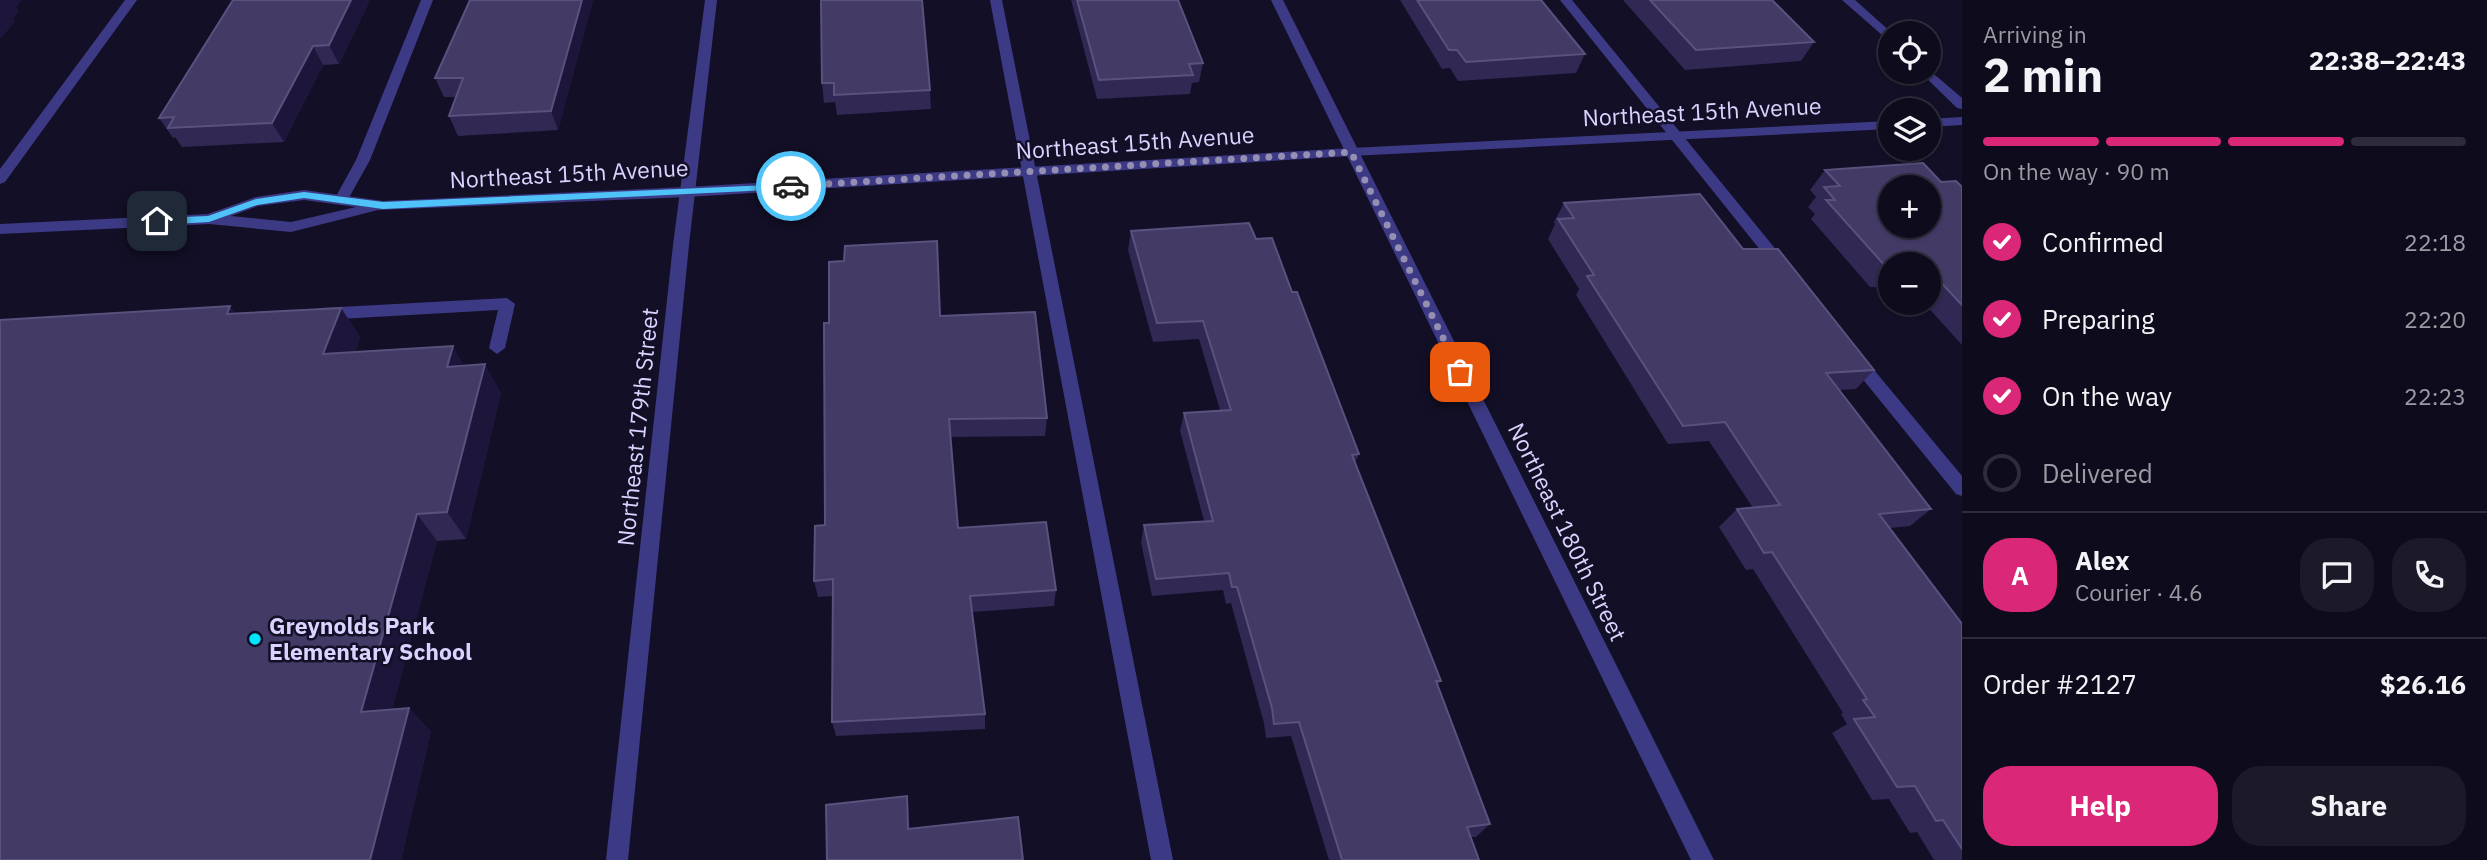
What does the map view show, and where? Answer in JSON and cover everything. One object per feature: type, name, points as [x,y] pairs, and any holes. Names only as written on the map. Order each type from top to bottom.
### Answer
[{"type":"street","points":[[0,179],[131,0]]},
{"type":"street","points":[[341,200],[363,160],[427,0]]},
{"type":"street","name":"Northeast 179th Street","points":[[617,860],[687,192],[711,0]]},
{"type":"street","points":[[996,0],[1162,860]]},
{"type":"street","name":"Northeast 180th Street","points":[[1277,0],[1703,860]]},
{"type":"street","points":[[1566,0],[1788,275]]},
{"type":"street","points":[[1848,0],[1878,27]]},
{"type":"street","points":[[1939,84],[1962,105]]},
{"type":"street","points":[[1941,122],[1962,121]]},
{"type":"street","name":"Northeast 15th Avenue","points":[[209,219],[256,202],[304,195],[383,206],[687,192],[1351,152],[1878,126]]},
{"type":"street","name":"Northeast 15th Avenue","points":[[0,229],[209,219],[291,228],[383,206]]},
{"type":"street","points":[[302,316],[507,304],[497,348]]},
{"type":"street","points":[[1840,339],[1962,489]]},
{"type":"building","points":[[233,0],[351,0],[329,45],[313,46],[272,123],[168,128],[174,117],[159,118]]},
{"type":"building","points":[[470,0],[582,0],[551,111],[449,116],[463,78],[435,78]]},
{"type":"building","points":[[821,0],[922,0],[930,90],[834,95],[834,83],[822,83]]},
{"type":"building","points":[[1077,0],[1178,0],[1203,63],[1189,64],[1193,75],[1099,80]]},
{"type":"building","points":[[1417,0],[1541,0],[1585,54],[1466,62],[1457,50],[1449,50]]},
{"type":"building","points":[[1650,0],[1772,0],[1814,42],[1696,50]]},
{"type":"building","points":[[1923,163],[1934,175],[1878,175],[1878,238],[1941,238],[1941,182],[1956,181],[1962,187],[1962,305],[1941,282],[1941,252],[1878,252],[1878,258],[1826,200],[1835,200],[1824,187],[1840,186],[1825,170]]},
{"type":"building","points":[[1700,194],[1743,249],[1778,249],[1874,370],[1826,373],[1931,509],[1879,514],[1962,624],[1962,849],[1943,820],[1936,821],[1915,786],[1897,787],[1854,719],[1875,717],[1863,700],[1867,699],[1772,552],[1764,553],[1737,509],[1780,505],[1725,422],[1683,426],[1587,276],[1594,275],[1558,219],[1574,218],[1564,203]]},
{"type":"building","points":[[1249,223],[1256,239],[1272,238],[1292,292],[1297,292],[1359,454],[1352,455],[1441,681],[1436,681],[1490,824],[1467,827],[1479,860],[1342,860],[1299,722],[1274,724],[1272,708],[1237,587],[1232,587],[1229,573],[1156,579],[1144,525],[1213,521],[1184,413],[1231,410],[1203,321],[1157,323],[1131,231]]},
{"type":"building","points":[[937,241],[940,316],[1035,312],[1047,418],[949,419],[958,528],[1046,522],[1056,590],[970,596],[985,714],[832,722],[833,579],[814,581],[815,526],[825,525],[824,323],[829,323],[829,262],[844,261],[845,246]]},
{"type":"building","name":"Greynolds Park Elementary School","points":[[230,306],[227,314],[341,308],[323,354],[453,346],[447,367],[485,364],[447,512],[417,514],[361,712],[409,708],[370,860],[0,860],[0,320]]},
{"type":"building","points":[[907,796],[908,829],[1018,817],[1023,860],[827,860],[826,805]]},
{"type":"way so far","points":[[791,186],[1351,152],[1460,372]]},
{"type":"place","name":"Greynolds Park Elementary School","points":[[255,639]]},
{"type":"route","points":[[157,221],[209,219],[256,202],[304,195],[383,206],[791,186]]}]
